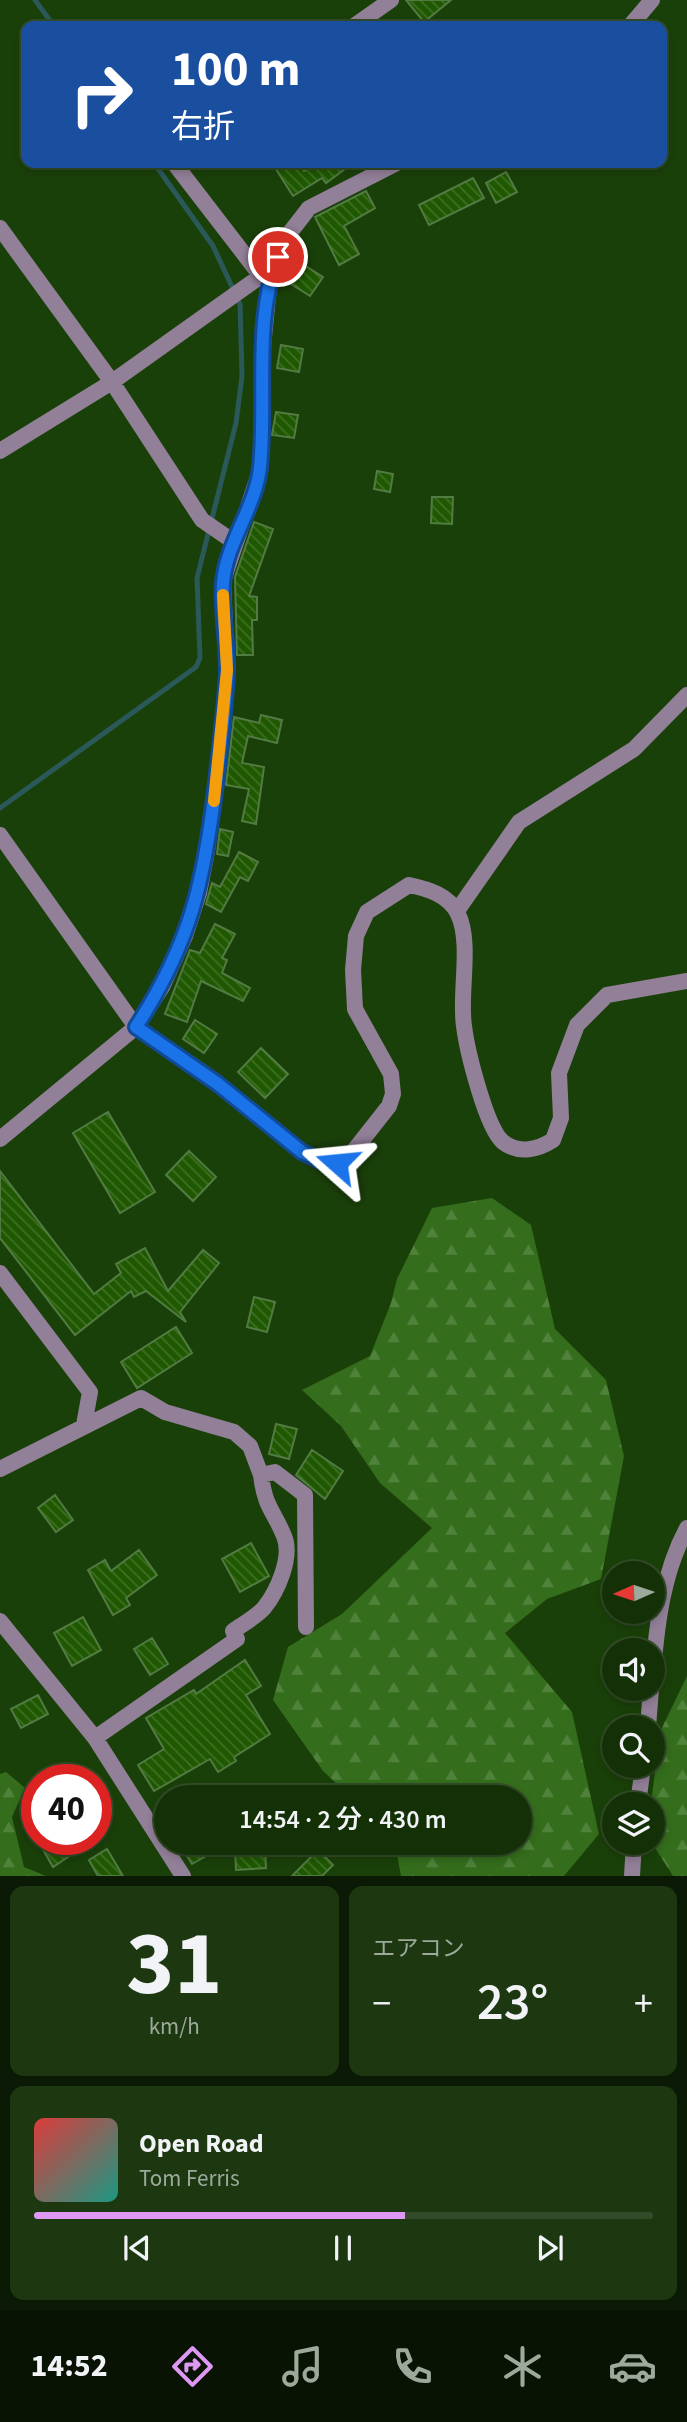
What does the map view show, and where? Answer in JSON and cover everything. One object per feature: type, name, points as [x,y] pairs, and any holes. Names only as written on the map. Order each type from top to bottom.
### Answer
[{"type":"street","points":[[361,21],[391,0]]},
{"type":"street","points":[[634,21],[652,0]]},
{"type":"street","points":[[178,168],[266,276]]},
{"type":"street","points":[[0,1139],[136,1027],[162,987],[185,936],[199,893],[223,724],[227,670],[223,581],[230,539],[260,471],[266,276],[285,239],[309,208],[387,168]]},
{"type":"street","points":[[0,228],[112,382],[206,523],[230,539]]},
{"type":"street","points":[[0,451],[112,382],[226,300],[266,276]]},
{"type":"street","points":[[457,911],[503,840],[519,822],[634,749],[687,695]]},
{"type":"street","points":[[0,835],[136,1027],[211,1079],[302,1152],[321,1161],[337,1163],[352,1153],[388,1107],[393,1094],[391,1074],[355,1009],[356,936],[367,912],[409,885],[438,893],[457,911],[463,944],[464,1026],[492,1127],[503,1143],[516,1148],[537,1149],[553,1140],[561,1118],[559,1073],[567,1049],[577,1025],[607,995],[687,981]]},
{"type":"street","points":[[0,1273],[90,1392],[84,1425]]},
{"type":"street","points":[[0,1469],[141,1398],[165,1412],[233,1432],[250,1446],[261,1475],[264,1501],[286,1539],[285,1563],[277,1588],[262,1609],[233,1631],[237,1639],[94,1738]]},
{"type":"street","points":[[261,1475],[275,1472],[305,1495],[306,1627]]},
{"type":"street","points":[[657,1638],[664,1588],[674,1552],[687,1528]]},
{"type":"street","points":[[0,1621],[94,1738],[183,1876]]},
{"type":"street","points":[[632,1876],[633,1855]]},
{"type":"green space","points":[[492,1198],[531,1225],[555,1329],[606,1380],[624,1456],[604,1561],[602,1561],[601,1579],[547,1599],[505,1633],[572,1712],[599,1834],[564,1876],[401,1876],[397,1855],[532,1855],[532,1785],[338,1785],[323,1771],[273,1700],[288,1647],[342,1614],[432,1528],[380,1483],[341,1426],[302,1390],[370,1356],[391,1303],[397,1279],[432,1208]]},
{"type":"green space","points":[[687,1676],[687,1876],[673,1876],[660,1855],[665,1855],[665,1792],[652,1792],[654,1778],[665,1778],[665,1722]]},
{"type":"green space","points":[[6,1772],[21,1785],[21,1797],[12,1817],[24,1867],[46,1876],[0,1876],[0,1774]]},
{"type":"building","points":[[406,0],[451,0],[425,21]]},
{"type":"building","points":[[275,168],[302,168],[304,171],[308,168],[346,168],[326,183],[322,178],[293,196]]},
{"type":"building","points":[[506,172],[517,192],[496,203],[486,183]]},
{"type":"building","points":[[473,178],[484,198],[429,225],[419,205]]},
{"type":"building","points":[[366,191],[375,208],[344,226],[359,254],[339,265],[315,217]]},
{"type":"building","points":[[304,265],[323,277],[310,296],[291,284]]},
{"type":"building","points":[[281,345],[303,349],[299,372],[277,368]]},
{"type":"building","points":[[276,412],[298,415],[294,438],[272,435]]},
{"type":"building","points":[[377,471],[393,474],[390,492],[374,489]]},
{"type":"building","points":[[432,497],[453,497],[452,524],[431,523]]},
{"type":"building","points":[[254,522],[273,529],[249,596],[257,597],[257,620],[252,620],[253,655],[237,655],[235,577]]},
{"type":"building","points":[[261,715],[282,720],[277,743],[248,736],[242,763],[264,767],[256,824],[242,821],[249,789],[226,785],[234,717],[259,723]]},
{"type":"building","points":[[220,829],[233,832],[228,856],[217,854]]},
{"type":"building","points":[[239,852],[258,862],[248,881],[240,877],[221,912],[206,904],[212,883],[220,887]]},
{"type":"building","points":[[215,924],[235,934],[222,958],[227,960],[222,973],[250,988],[243,1001],[201,981],[187,1022],[165,1014],[190,950],[200,953]]},
{"type":"building","points":[[195,1020],[217,1034],[204,1053],[183,1039]]},
{"type":"building","points":[[261,1048],[288,1074],[265,1098],[238,1072]]},
{"type":"building","points":[[108,1112],[155,1192],[120,1213],[73,1133]]},
{"type":"building","points":[[189,1151],[216,1177],[193,1201],[166,1175]]},
{"type":"building","points":[[0,1171],[94,1294],[121,1273],[116,1264],[145,1248],[168,1291],[203,1250],[219,1263],[180,1312],[186,1322],[146,1291],[134,1297],[131,1291],[75,1335],[0,1238]]},
{"type":"building","points":[[254,1297],[275,1302],[267,1332],[247,1327]]},
{"type":"building","points":[[176,1327],[192,1353],[137,1388],[121,1362]]},
{"type":"building","points":[[276,1424],[297,1429],[289,1459],[269,1454]]},
{"type":"building","points":[[312,1450],[343,1471],[325,1499],[296,1475]]},
{"type":"building","points":[[55,1495],[73,1520],[56,1532],[38,1508]]},
{"type":"building","points":[[251,1543],[269,1576],[240,1592],[222,1559]]},
{"type":"building","points":[[139,1550],[157,1575],[126,1598],[130,1605],[113,1615],[88,1570],[105,1560],[111,1571]]},
{"type":"building","points":[[83,1617],[101,1650],[72,1666],[54,1633]]},
{"type":"building","points":[[152,1638],[168,1664],[150,1675],[134,1649]]},
{"type":"building","points":[[245,1660],[261,1686],[246,1695],[270,1734],[234,1757],[236,1761],[218,1772],[210,1759],[164,1785],[154,1785],[154,1791],[138,1765],[164,1749],[146,1718],[194,1690],[196,1694]]},
{"type":"building","points":[[38,1695],[48,1714],[21,1728],[11,1709]]},
{"type":"building","points":[[46,1855],[71,1855],[53,1867]]},
{"type":"building","points":[[97,1855],[111,1855],[123,1876],[98,1876],[89,1860]]},
{"type":"building","points":[[186,1855],[208,1855],[192,1864]]},
{"type":"building","points":[[235,1855],[265,1855],[266,1868],[236,1870]]},
{"type":"building","points":[[313,1855],[323,1855],[333,1865],[322,1876],[292,1876]]},
{"type":"waterway","points":[[35,0],[50,21]]},
{"type":"waterway","points":[[0,808],[196,667],[200,658],[197,578],[236,423],[242,376],[240,304],[213,246],[158,168]]},
{"type":"slow traffic","points":[[214,801],[227,670],[223,595]]},
{"type":"route","points":[[278,257],[270,276],[262,347],[260,471],[223,581],[227,670],[207,851],[199,893],[185,936],[162,987],[136,1027],[201,1071],[270,1123],[302,1152],[321,1161],[337,1163]]}]
